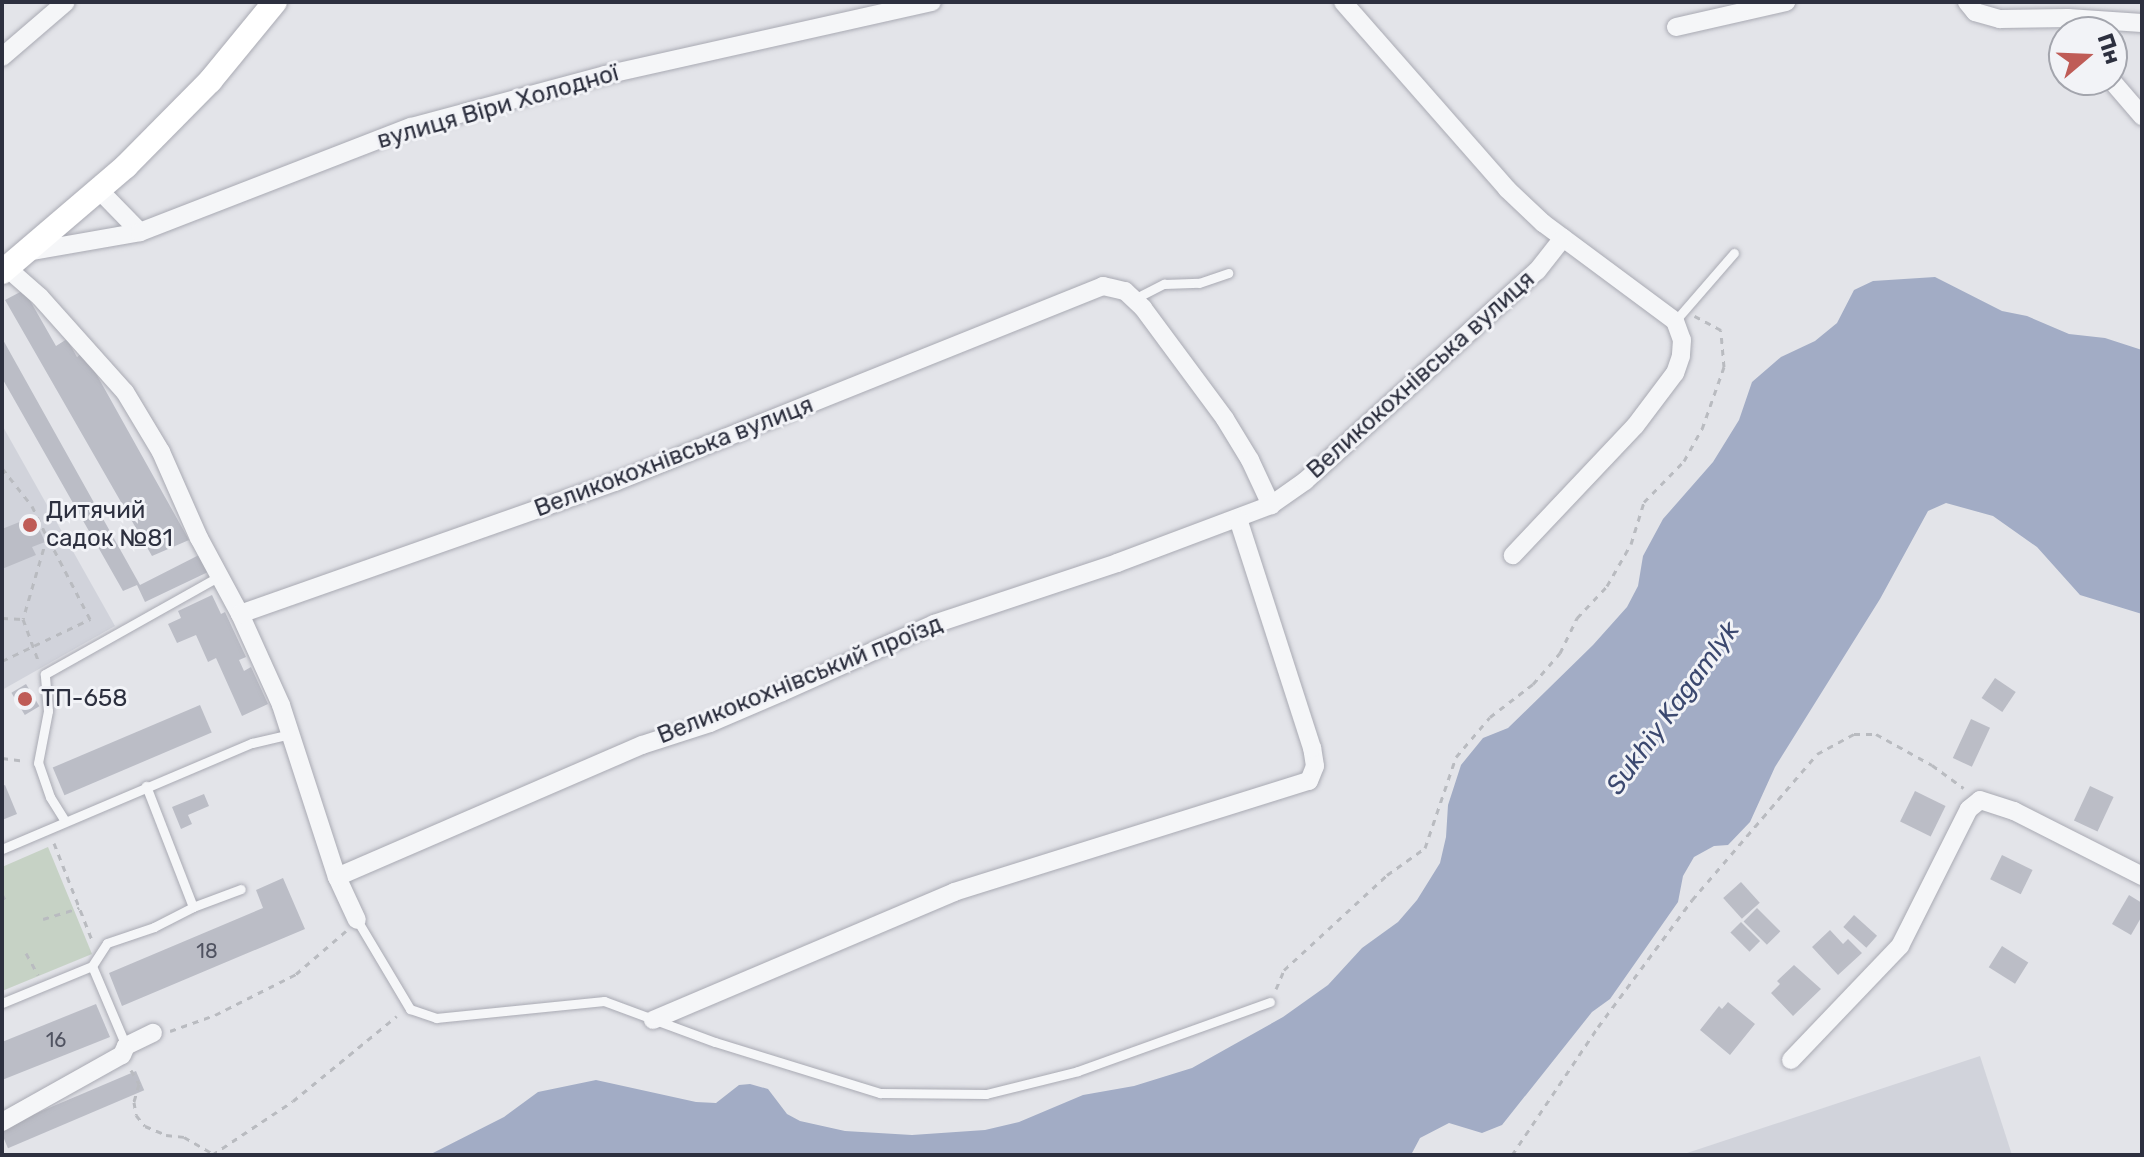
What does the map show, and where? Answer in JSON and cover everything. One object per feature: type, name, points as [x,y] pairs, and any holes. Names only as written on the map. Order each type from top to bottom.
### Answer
[{"type":"street","points":[[2,57],[66,2]]},
{"type":"street","points":[[275,2],[210,81],[100,191],[4,270],[40,297],[125,392],[161,452],[281,705],[337,877],[357,920]]},
{"type":"street","name":"вулиця Віри Холодної","points":[[27,252],[140,232],[411,127],[605,75],[932,2]]},
{"type":"street","points":[[1343,2],[1475,156],[1534,215],[1563,238],[1680,316],[1681,356],[1675,373],[1635,426],[1513,555]]},
{"type":"street","points":[[1676,27],[1786,2]]},
{"type":"street","points":[[1967,2],[1975,12],[2000,19],[2048,23]]},
{"type":"street","points":[[2125,96],[2142,116]]},
{"type":"street","points":[[100,191],[140,232]]},
{"type":"street","name":"Великокохнівська вулиця","points":[[1271,505],[1305,481],[1537,271],[1563,238]]},
{"type":"street","name":"Великокохнівська вулиця","points":[[240,614],[615,482],[1103,286],[1125,291],[1134,299]]},
{"type":"street","points":[[1134,299],[1225,419],[1250,460],[1271,505]]},
{"type":"street","name":"Великокохнівський проїзд","points":[[337,877],[642,745],[710,723],[934,624],[1271,505]]},
{"type":"street","points":[[653,1020],[954,892],[1309,781],[1315,766],[1312,748],[1238,519]]},
{"type":"street","points":[[1791,1060],[1900,946],[1969,809],[1980,800],[2014,811],[2142,876]]},
{"type":"street","points":[[2,1122],[153,1033]]},
{"type":"lane","points":[[1680,316],[1734,253]]},
{"type":"lane","points":[[1134,299],[1164,284],[1199,283],[1228,273]]},
{"type":"lane","points":[[65,821],[50,797],[38,763],[48,711],[43,671],[218,577]]},
{"type":"lane","points":[[2,849],[252,743],[290,734]]},
{"type":"lane","points":[[146,786],[193,907]]},
{"type":"lane","points":[[2,1003],[92,966],[107,943],[154,927],[193,907],[241,889]]},
{"type":"lane","points":[[357,920],[410,1009],[436,1018],[604,1001],[653,1020],[880,1093],[986,1094],[1078,1071],[1270,1002]]},
{"type":"lane","points":[[92,966],[124,1050]]},
{"type":"path","points":[[1270,1002],[1284,970],[1387,875],[1425,848],[1456,757],[1490,717],[1533,684],[1560,653],[1577,618],[1607,586],[1631,544],[1644,502],[1684,461],[1702,429],[1724,367],[1721,330],[1680,316]]},
{"type":"path","points":[[2,468],[32,506],[90,619],[2,661]]},
{"type":"path","points":[[43,671],[23,619],[47,537]]},
{"type":"path","points":[[2,618],[23,619]]},
{"type":"path","points":[[1512,1155],[1598,1027],[1692,900],[1817,754],[1854,734],[1876,734],[1932,765],[1980,800]]},
{"type":"path","points":[[2,758],[38,763]]},
{"type":"path","points":[[48,828],[98,955]]},
{"type":"path","points":[[2,894],[5,900]]},
{"type":"path","points":[[43,919],[79,908]]},
{"type":"path","points":[[153,1033],[182,1029],[296,974],[357,920]]},
{"type":"path","points":[[26,953],[44,985]]},
{"type":"path","points":[[124,1050],[139,1084],[134,1102],[136,1115],[145,1126],[166,1135],[184,1137],[213,1154],[293,1101],[386,1021],[410,1009]]},
{"type":"shaded area","name":"Дитячий садок №81","points":[[2,425],[115,626],[2,690]]},
{"type":"shaded area","points":[[1980,1056],[2012,1155],[1681,1155]]},
{"type":"green space","points":[[48,847],[92,954],[2,991],[2,867]]},
{"type":"water","name":"Sukhiy Kagamlyk","points":[[1935,277],[2002,311],[2027,316],[2069,334],[2105,338],[2142,350],[2142,614],[2080,595],[2037,547],[1993,516],[1946,503],[1928,511],[1880,599],[1775,767],[1750,822],[1728,845],[1714,846],[1694,857],[1683,876],[1678,902],[1610,999],[1592,1012],[1502,1125],[1482,1133],[1449,1123],[1420,1138],[1411,1155],[429,1155],[504,1117],[538,1092],[596,1080],[696,1102],[716,1103],[739,1085],[750,1084],[768,1089],[787,1114],[800,1121],[845,1131],[912,1135],[985,1130],[1019,1122],[1083,1095],[1134,1086],[1192,1068],[1283,1017],[1328,985],[1362,948],[1398,922],[1417,900],[1440,863],[1448,805],[1461,765],[1483,738],[1508,728],[1593,645],[1627,607],[1638,586],[1643,556],[1663,519],[1713,462],[1739,420],[1752,382],[1781,357],[1815,341],[1837,323],[1854,290],[1873,281]]},
{"type":"building","points":[[24,290],[56,346],[67,339],[77,357],[84,352],[189,540],[152,556],[5,300]]},
{"type":"building","points":[[2,338],[140,585],[199,555],[208,572],[145,602],[137,585],[123,591],[2,378]]},
{"type":"building","points":[[22,521],[24,527],[36,522],[45,542],[32,547],[36,555],[2,569],[2,529]]},
{"type":"building","points":[[212,595],[221,614],[225,612],[246,657],[239,660],[244,671],[251,667],[268,704],[242,716],[216,658],[208,662],[196,635],[177,643],[168,624],[181,618],[178,611]]},
{"type":"building","points":[[1995,678],[2016,692],[2002,712],[1982,698]]},
{"type":"building","name":"ТП-658","points":[[26,684],[39,706],[25,715],[11,693]]},
{"type":"building","points":[[200,705],[212,733],[64,795],[53,768]]},
{"type":"building","points":[[1971,719],[1990,728],[1972,767],[1953,758]]},
{"type":"building","points":[[5,785],[17,814],[2,820],[2,786]]},
{"type":"building","points":[[2090,786],[2114,797],[2098,831],[2074,820]]},
{"type":"building","points":[[1915,791],[1946,806],[1931,836],[1900,822]]},
{"type":"building","points":[[204,794],[209,806],[188,815],[192,824],[181,829],[172,807]]},
{"type":"building","points":[[2002,855],[2033,870],[2021,894],[1990,879]]},
{"type":"building","points":[[283,878],[305,929],[122,1006],[109,973],[263,908],[256,890]]},
{"type":"building","points":[[1741,882],[1760,903],[1742,919],[1723,898]]},
{"type":"building","points":[[2129,895],[2142,903],[2142,916],[2131,935],[2112,924]]},
{"type":"building","points":[[1757,908],[1780,931],[1767,945],[1744,921]]},
{"type":"building","points":[[1854,915],[1877,936],[1866,948],[1843,927]]},
{"type":"building","points":[[1741,922],[1760,941],[1749,952],[1730,933]]},
{"type":"building","points":[[1830,930],[1843,944],[1848,939],[1862,953],[1838,975],[1812,947]]},
{"type":"building","points":[[2002,946],[2028,962],[2015,984],[1989,967]]},
{"type":"building","points":[[1794,965],[1821,989],[1793,1016],[1771,993],[1780,984],[1777,981]]},
{"type":"building","points":[[1728,1002],[1755,1024],[1730,1055],[1700,1030],[1719,1006],[1722,1009]]},
{"type":"building","points":[[96,1004],[110,1037],[2,1080],[2,1042]]},
{"type":"building","points":[[136,1071],[144,1090],[8,1148],[2,1128]]},
{"type":"place","name":"Дитячий садок №81","points":[[30,525]]},
{"type":"place","name":"ТП-658","points":[[25,699]]}]
